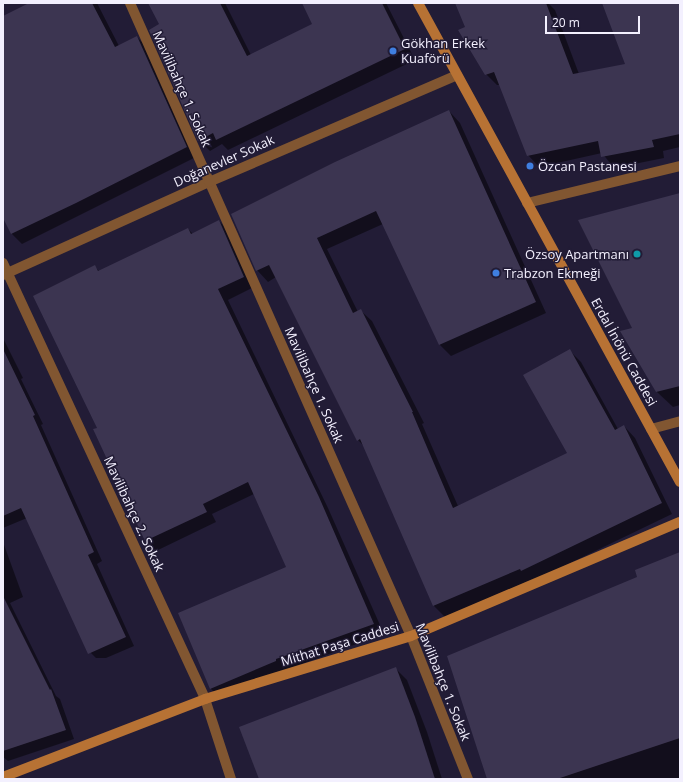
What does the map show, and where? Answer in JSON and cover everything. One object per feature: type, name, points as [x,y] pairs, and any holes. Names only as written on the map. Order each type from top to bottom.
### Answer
[{"type":"street","name":"Mavilibahçe 1. Sokak","points":[[130,3],[411,636],[468,779]]},
{"type":"street","name":"Erdal İnönü Caddesi","points":[[418,3],[680,482]]},
{"type":"street","name":"Doğanevler Sokak","points":[[4,270],[457,75]]},
{"type":"street","points":[[527,203],[680,166]]},
{"type":"street","name":"Mavilibahçe 2. Sokak","points":[[4,270],[205,699],[231,779]]},
{"type":"street","points":[[651,429],[680,421]]},
{"type":"street","name":"Mithat Paşa Caddesi","points":[[3,777],[205,699],[411,636],[680,522]]},
{"type":"building","points":[[29,3],[92,3],[115,47],[137,36],[187,147],[11,234],[3,218],[3,16]]},
{"type":"building","points":[[148,3],[220,3],[247,56],[312,24],[302,3],[382,3],[405,49],[216,140],[213,133],[198,141],[149,30],[159,24]]},
{"type":"building","points":[[455,3],[546,3],[573,74],[625,64],[602,3],[680,3],[680,134],[652,140],[654,147],[601,157],[598,141],[527,156],[494,72],[485,75],[458,30],[465,27]]},
{"type":"building","points":[[449,110],[536,302],[439,345],[376,211],[317,238],[353,313],[361,309],[413,412],[453,508],[567,453],[523,375],[570,349],[615,430],[624,425],[662,503],[521,571],[520,569],[433,606],[360,439],[357,441],[269,265],[256,271],[231,214],[335,162]]},
{"type":"building","name":"Özsoy Apartmanı","points":[[680,193],[680,386],[656,392],[620,331],[632,328],[578,220]]},
{"type":"building","points":[[219,220],[244,277],[218,289],[319,497],[374,624],[276,659],[276,661],[210,689],[178,613],[286,567],[248,482],[203,504],[207,512],[145,541],[93,429],[97,428],[33,296],[95,265],[98,271],[188,228],[191,234]]},
{"type":"building","points":[[3,349],[35,415],[33,416],[94,552],[88,555],[126,637],[88,654],[21,508],[3,516]]},
{"type":"building","points":[[680,552],[680,738],[557,779],[487,779],[447,656],[637,577],[635,570]]},
{"type":"building","points":[[3,596],[50,690],[51,689],[66,730],[3,751]]},
{"type":"building","points":[[396,667],[415,717],[435,779],[259,779],[239,727]]},
{"type":"place","name":"Gökhan Erkek Kuaförü","points":[[393,51]]},
{"type":"place","name":"Özcan Pastanesi","points":[[530,166]]},
{"type":"place","name":"Özsoy Apartmanı","points":[[637,254]]},
{"type":"place","name":"Trabzon Ekmeği","points":[[496,273]]}]
